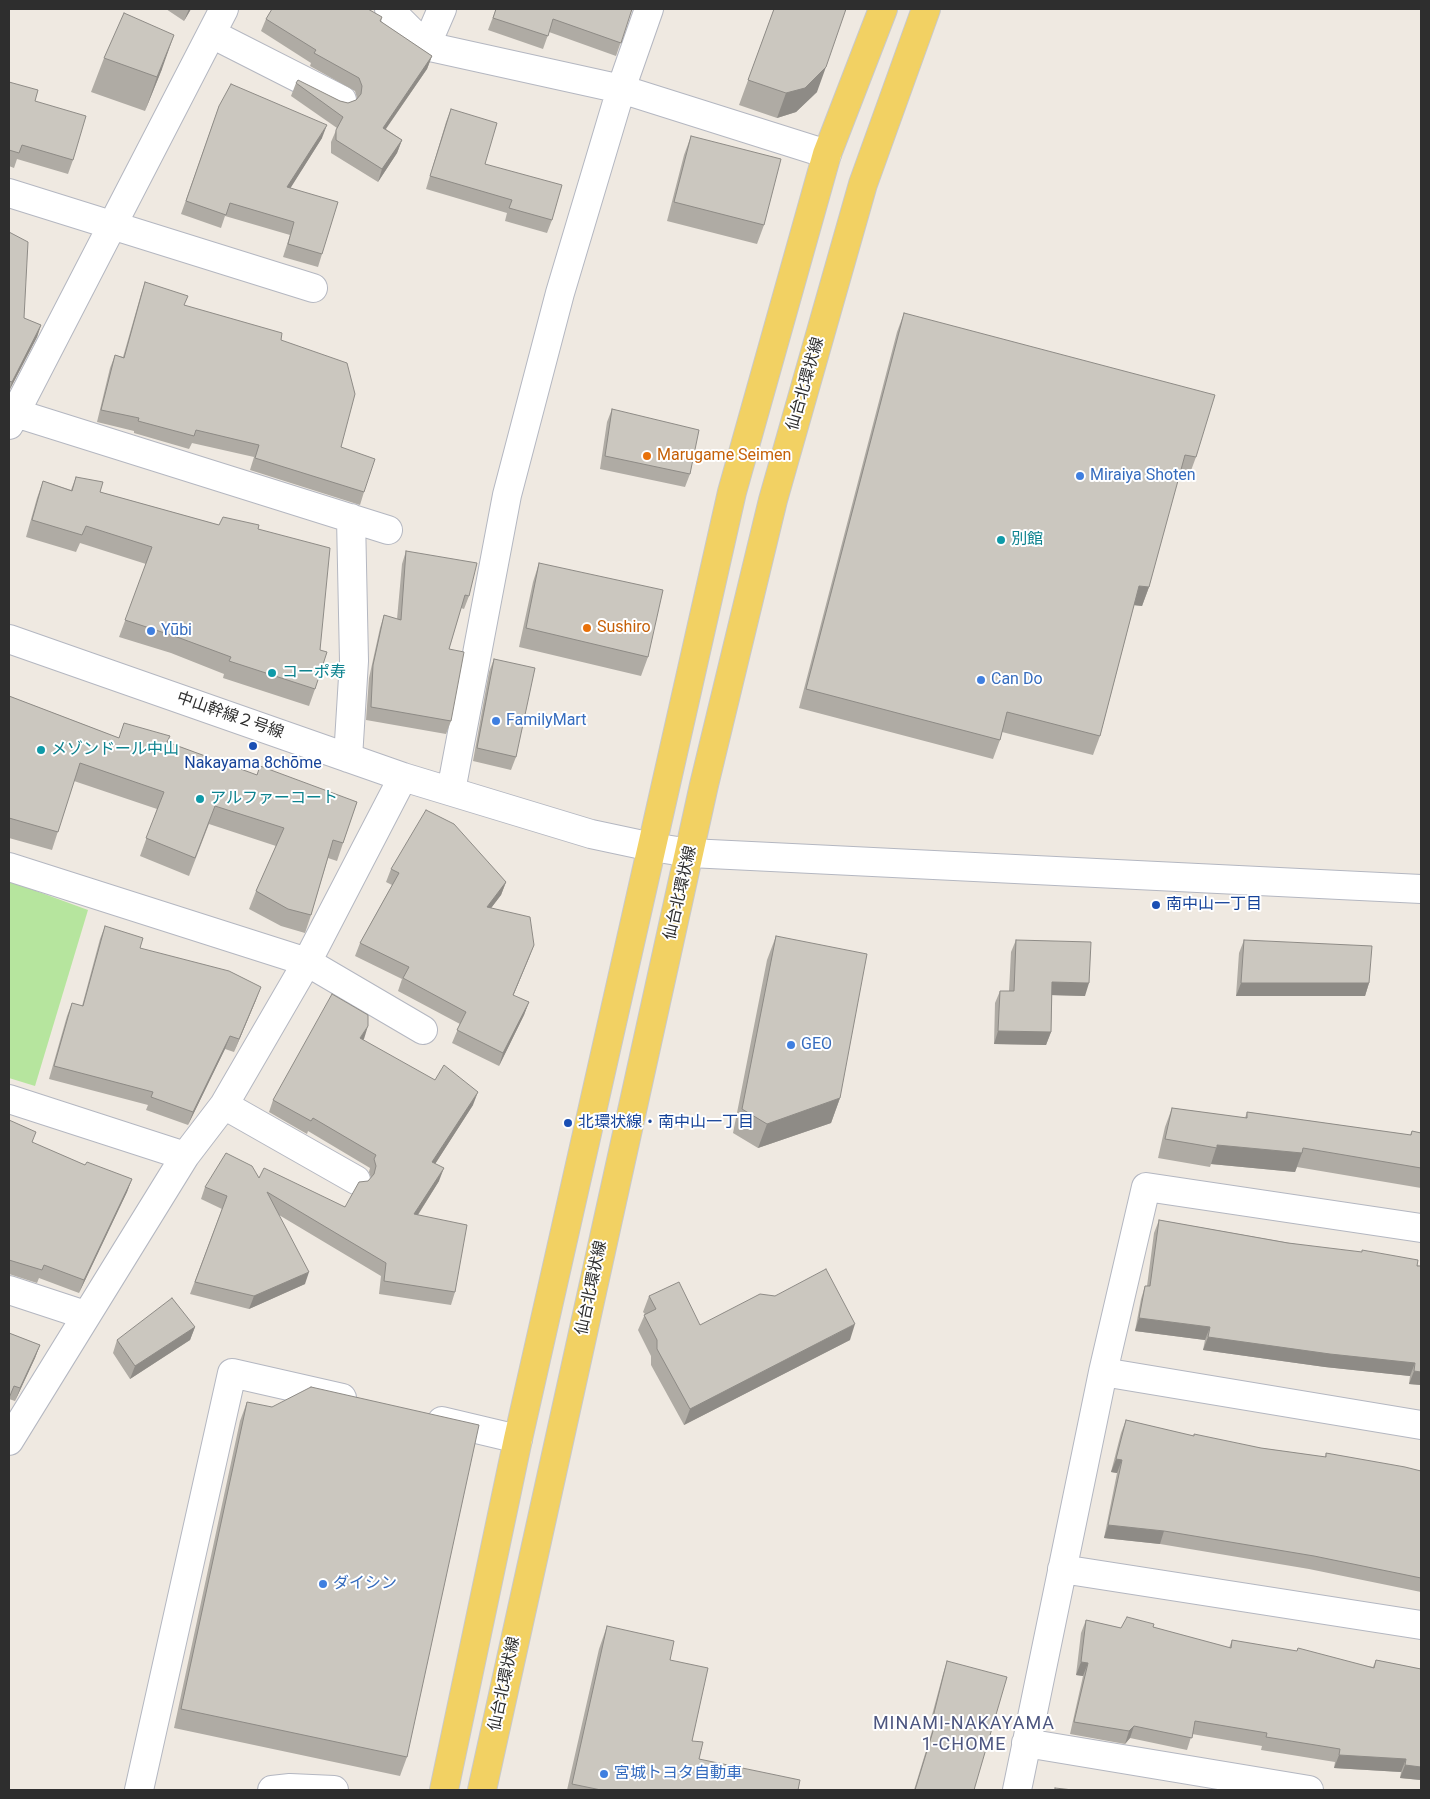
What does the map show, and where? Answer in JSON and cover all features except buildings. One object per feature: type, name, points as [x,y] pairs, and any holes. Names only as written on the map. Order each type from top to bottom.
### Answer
[{"type":"main road","points":[[444,1790],[518,1439],[732,492],[827,154],[883,9]]},
{"type":"main road","name":"仙台北環状線","points":[[482,1790],[610,1202],[704,786],[773,500],[863,184],[926,9]]},
{"type":"street","points":[[224,9],[11,416],[388,530]]},
{"type":"street","points":[[389,9],[426,46],[621,89],[827,154]]},
{"type":"street","points":[[426,46],[442,9]]},
{"type":"street","points":[[451,792],[507,495],[560,293],[621,89],[649,9]]},
{"type":"street","points":[[212,34],[342,100]]},
{"type":"street","points":[[9,193],[313,288]]},
{"type":"street","points":[[348,758],[354,661],[350,518]]},
{"type":"street","name":"中山幹線２号線","points":[[9,640],[403,777],[591,834],[652,847],[690,853],[1421,889]]},
{"type":"street","points":[[9,1441],[85,1315],[185,1156],[224,1106],[307,962],[403,777]]},
{"type":"street","points":[[9,867],[307,962],[423,1030]]},
{"type":"street","points":[[9,1100],[185,1156]]},
{"type":"street","points":[[224,1106],[356,1180]]},
{"type":"street","points":[[1017,1790],[1103,1372],[1146,1188],[1421,1228]]},
{"type":"street","points":[[9,1290],[85,1315]]},
{"type":"street","points":[[1103,1372],[1421,1425]]},
{"type":"street","points":[[139,1790],[232,1373],[368,1404]]},
{"type":"street","points":[[417,1416],[518,1439]]},
{"type":"street","points":[[1062,1569],[1421,1625]]},
{"type":"street","points":[[1026,1743],[1309,1790]]},
{"type":"street","points":[[272,1790],[290,1788],[334,1790]]},
{"type":"green space","points":[[9,881],[88,910],[35,1086],[9,1078]]},
{"type":"place","name":"Marugame Seimen","points":[[647,456]]},
{"type":"place","name":"Miraiya Shoten","points":[[1080,476]]},
{"type":"place","name":"別館","points":[[1001,540]]},
{"type":"place","name":"Sushiro","points":[[587,628]]},
{"type":"place","name":"Yūbi","points":[[151,631]]},
{"type":"place","name":"コーポ寿","points":[[272,673]]},
{"type":"place","name":"Can Do","points":[[981,680]]},
{"type":"place","name":"FamilyMart","points":[[496,721]]},
{"type":"place","name":"Nakayama 8chōme","points":[[253,746]]},
{"type":"place","name":"メゾンドール中山","points":[[41,750]]},
{"type":"place","name":"アルファーコート","points":[[200,799]]},
{"type":"place","name":"南中山一丁目","points":[[1156,905]]},
{"type":"place","name":"GEO","points":[[791,1045]]},
{"type":"place","name":"北環状線・南中山一丁目","points":[[568,1123]]},
{"type":"place","name":"ダイシン","points":[[323,1584]]},
{"type":"place","name":"宮城トヨタ自動車","points":[[604,1774]]},
{"type":"district","name":"MINAMI-NAKAYAMA 1-CHOME","points":[[964,1734]]}]
